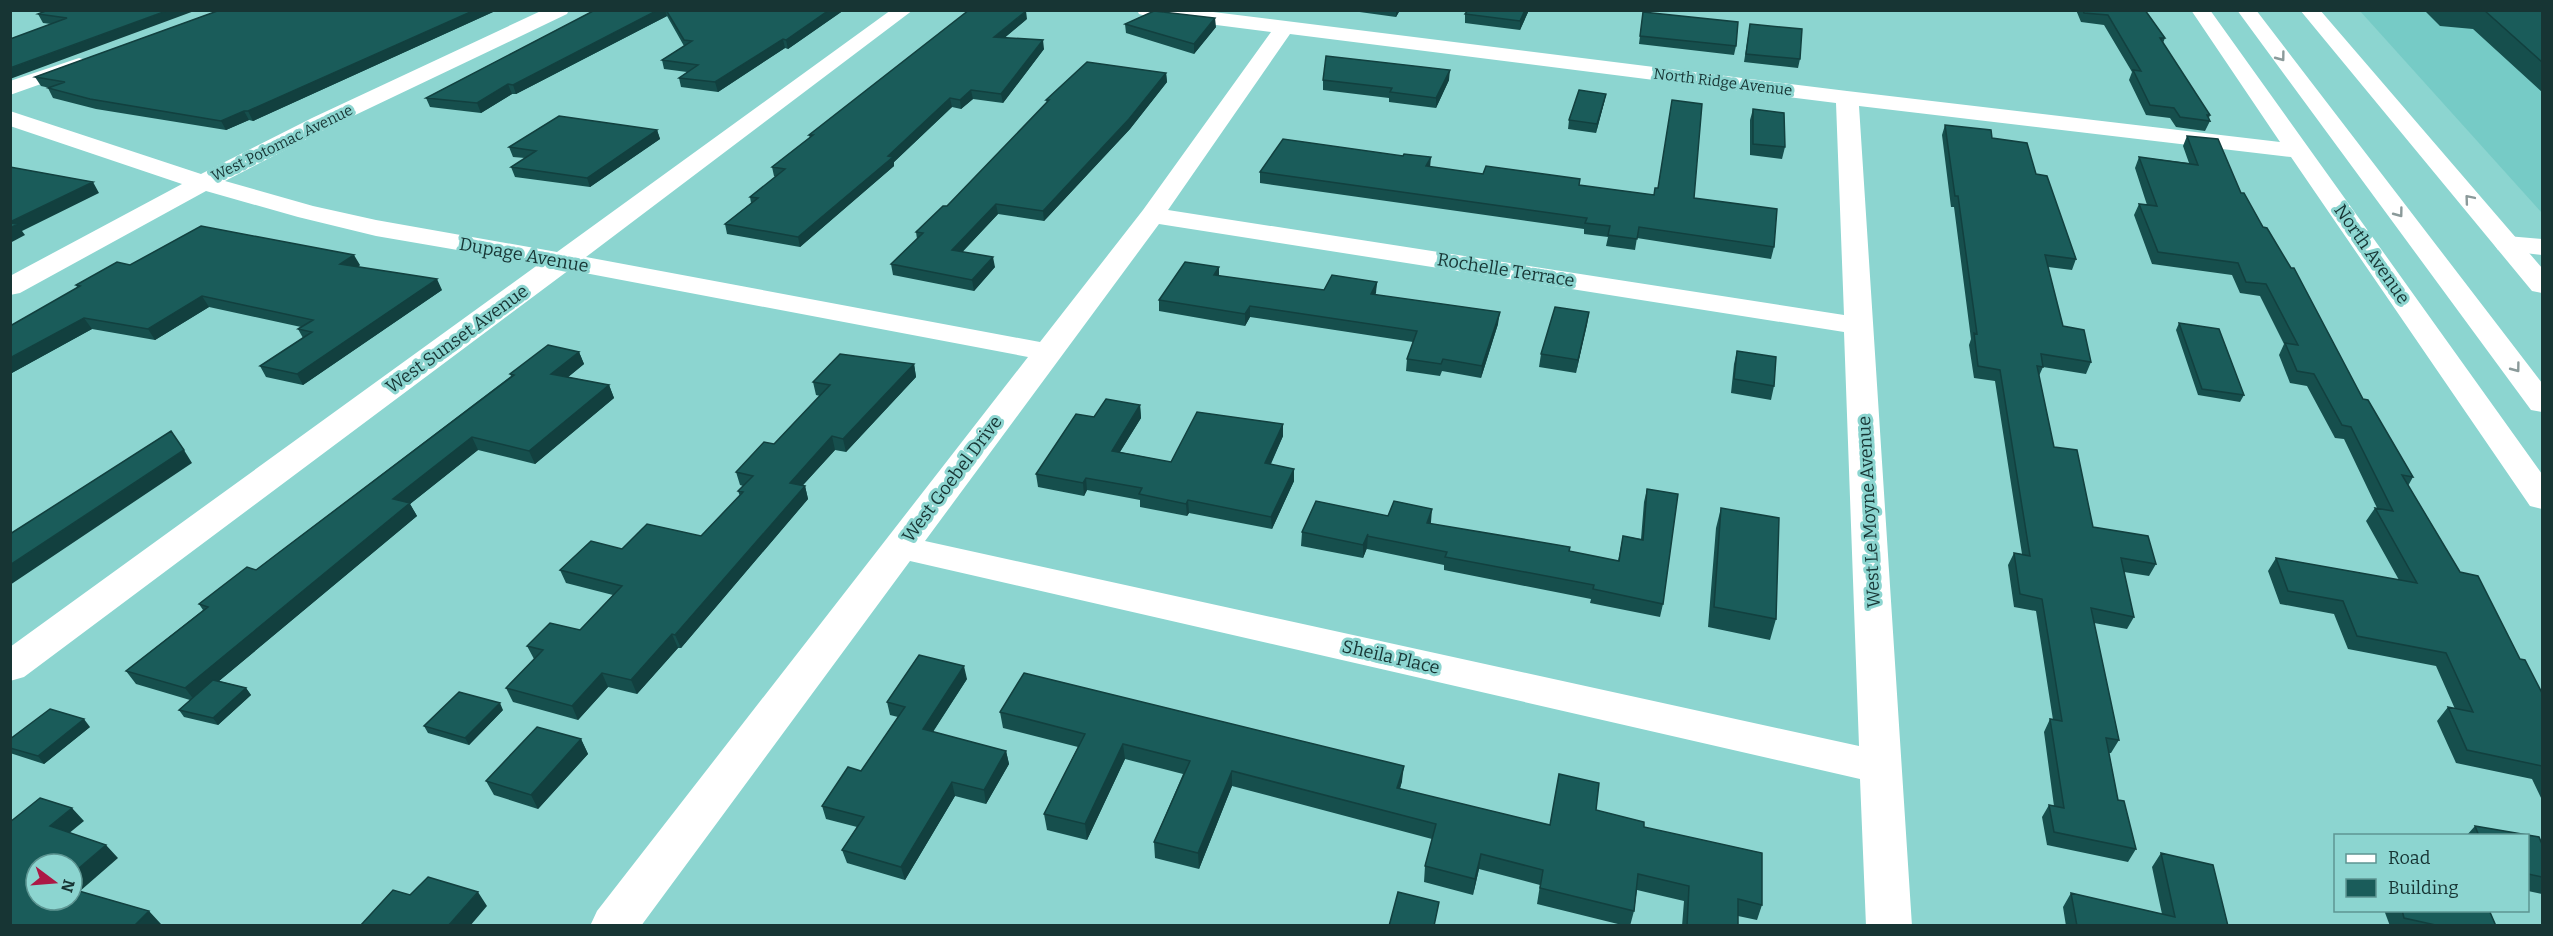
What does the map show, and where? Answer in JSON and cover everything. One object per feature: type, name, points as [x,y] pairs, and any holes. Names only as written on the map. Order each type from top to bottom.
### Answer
[{"type":"street","name":"West Potomac Avenue","points":[[10,287],[203,182],[320,123],[560,10]]},
{"type":"street","name":"West Sunset Avenue","points":[[10,668],[904,10]]},
{"type":"street","name":"North Ridge Avenue","points":[[1146,10],[1847,98],[2300,151]]},
{"type":"street","name":"North Avenue","points":[[2200,10],[2542,498]]},
{"type":"street","points":[[2246,10],[2542,403]]},
{"type":"street","points":[[2309,10],[2542,285]]},
{"type":"street","name":"West Goebel Drive","points":[[614,926],[1152,215],[1285,27]]},
{"type":"street","points":[[10,89],[101,56]]},
{"type":"street","name":"West Le Moyne Avenue","points":[[1847,98],[1889,926]]},
{"type":"street","name":"Dupage Avenue","points":[[10,118],[151,167],[306,212],[376,228],[1048,352]]},
{"type":"street","name":"Rochelle Terrace","points":[[1152,215],[1860,326]]},
{"type":"street","points":[[2507,244],[2542,248]]},
{"type":"street","name":"Sheila Place","points":[[900,547],[1881,767]]},
{"type":"shaded area","points":[[2360,11],[2542,11],[2542,213]]},
{"type":"building","points":[[48,10],[169,10],[10,68],[10,39],[67,18],[38,14]]},
{"type":"building","points":[[220,10],[475,10],[221,121],[90,99],[48,88],[65,82],[35,77]]},
{"type":"building","points":[[595,10],[658,10],[513,85],[508,84],[477,103],[426,98]]},
{"type":"building","points":[[666,10],[829,10],[786,40],[783,39],[715,82],[679,78],[698,65],[662,60],[692,41],[684,40]]},
{"type":"building","points":[[969,10],[1026,11],[994,37],[1043,40],[1001,94],[971,90],[960,100],[950,98],[888,156],[893,157],[798,237],[725,224],[758,198],[750,197],[785,169],[772,167],[813,135],[809,135]]},
{"type":"building","points":[[1468,10],[1525,10],[1520,21],[1465,14]]},
{"type":"building","points":[[2083,10],[2145,10],[2165,38],[2160,38],[2210,115],[2207,115],[2210,121],[2180,117],[2174,108],[2150,105],[2133,70],[2141,71],[2108,15],[2084,13]]},
{"type":"building","points":[[2484,10],[2542,10],[2542,62]]},
{"type":"building","points":[[1154,11],[1215,18],[1194,44],[1125,24]]},
{"type":"building","points":[[1643,12],[1738,22],[1736,46],[1640,36]]},
{"type":"building","points":[[1750,24],[1802,29],[1800,59],[1746,54]]},
{"type":"building","points":[[1326,56],[1450,70],[1436,98],[1390,92],[1392,88],[1323,80]]},
{"type":"building","points":[[1087,62],[1166,73],[1129,119],[1043,211],[996,204],[952,250],[993,257],[972,280],[891,264],[923,233],[916,232],[943,206],[947,206],[1049,100],[1046,100]]},
{"type":"building","points":[[1579,90],[1606,94],[1597,124],[1569,120]]},
{"type":"building","points":[[1672,100],[1702,104],[1694,198],[1777,209],[1774,247],[1639,227],[1637,239],[1608,235],[1610,226],[1585,223],[1587,218],[1260,172],[1283,139],[1403,156],[1404,154],[1431,157],[1426,166],[1483,174],[1486,166],[1580,179],[1579,185],[1654,195],[1655,188],[1658,188]]},
{"type":"building","points":[[1753,109],[1784,113],[1785,147],[1753,144]]},
{"type":"building","points":[[559,116],[657,130],[587,178],[511,167],[536,151],[509,147]]},
{"type":"building","points":[[1945,125],[1991,130],[1992,138],[2027,143],[2036,174],[2047,176],[2076,259],[2045,255],[2063,326],[2084,330],[2091,362],[2041,354],[2043,367],[2037,366],[2054,447],[2077,450],[2093,527],[2148,536],[2156,564],[2121,558],[2134,617],[2091,608],[2119,740],[2106,738],[2118,800],[2124,801],[2136,849],[2054,832],[2049,805],[2064,808],[2050,719],[2062,721],[2042,599],[2020,594],[2014,553],[2030,556],[2000,370],[1978,366],[1974,333],[1977,334],[1958,196],[1955,196]]},
{"type":"building","points":[[2187,136],[2218,139],[2241,193],[2244,193],[2263,227],[2267,228],[2291,268],[2294,268],[2363,399],[2368,400],[2413,477],[2402,475],[2460,572],[2478,576],[2520,659],[2525,660],[2542,693],[2542,766],[2467,750],[2448,707],[2473,712],[2446,653],[2357,636],[2343,601],[2288,591],[2276,558],[2417,583],[2375,508],[2393,511],[2351,427],[2342,425],[2314,374],[2297,371],[2285,343],[2298,345],[2266,284],[2246,282],[2238,263],[2158,252],[2139,204],[2157,206],[2139,157],[2198,165]]},
{"type":"building","points":[[10,167],[93,182],[10,222]]},
{"type":"building","points":[[201,226],[354,255],[340,264],[437,279],[297,374],[260,366],[312,332],[298,329],[313,320],[202,296],[148,329],[84,318],[10,358],[10,326],[117,262],[130,265]]},
{"type":"building","points":[[1185,262],[1219,267],[1214,275],[1324,290],[1332,275],[1377,282],[1371,294],[1500,312],[1482,366],[1443,359],[1441,364],[1407,359],[1417,331],[1250,306],[1245,314],[1159,300]]},
{"type":"building","points":[[1555,307],[1589,312],[1578,360],[1541,354]]},
{"type":"building","points":[[2179,323],[2219,329],[2244,395],[2202,389]]},
{"type":"building","points":[[548,345],[579,352],[551,374],[609,385],[529,451],[472,437],[393,499],[410,503],[185,688],[126,671],[208,607],[199,604],[247,567],[256,570],[514,375],[510,374]]},
{"type":"building","points":[[1737,351],[1776,357],[1774,386],[1734,379]]},
{"type":"building","points":[[840,354],[914,364],[843,439],[832,436],[790,483],[805,486],[675,635],[672,634],[631,680],[602,673],[572,706],[506,688],[543,650],[527,646],[550,623],[580,630],[622,586],[560,570],[591,541],[622,549],[647,524],[701,536],[743,492],[738,491],[753,476],[736,472],[764,442],[774,444],[830,385],[813,382]]},
{"type":"building","points":[[1106,399],[1140,405],[1112,451],[1171,462],[1197,412],[1283,424],[1265,463],[1294,469],[1271,517],[1188,500],[1186,504],[1139,494],[1142,488],[1086,478],[1083,483],[1036,474],[1076,414],[1094,417]]},
{"type":"building","points":[[171,431],[184,450],[10,565],[10,534]]},
{"type":"building","points":[[1647,489],[1678,494],[1663,604],[1593,589],[1594,585],[1445,557],[1447,552],[1367,536],[1363,545],[1302,532],[1316,501],[1388,516],[1394,501],[1432,509],[1427,523],[1570,547],[1569,551],[1619,561],[1623,536],[1643,540]]},
{"type":"building","points":[[1721,508],[1779,518],[1776,619],[1714,607]]},
{"type":"building","points":[[919,655],[964,666],[923,729],[1006,751],[984,790],[952,782],[901,867],[842,850],[864,817],[822,806],[848,767],[861,771],[905,707],[887,702]]},
{"type":"building","points":[[1024,673],[1404,766],[1397,788],[1550,825],[1559,774],[1599,783],[1596,810],[1644,822],[1644,827],[1762,853],[1762,905],[1738,899],[1738,926],[1687,926],[1689,886],[1638,874],[1634,911],[1540,888],[1543,870],[1481,854],[1475,879],[1425,866],[1436,824],[1232,771],[1198,853],[1154,842],[1190,761],[1123,744],[1085,824],[1044,814],[1085,734],[1000,712]]},
{"type":"building","points":[[213,680],[246,688],[213,718],[179,710]]},
{"type":"building","points":[[459,692],[500,703],[465,738],[424,726]]},
{"type":"building","points":[[50,709],[84,719],[38,756],[10,748],[10,739]]},
{"type":"building","points":[[537,727],[581,739],[531,795],[486,781]]},
{"type":"building","points":[[40,798],[72,808],[50,826],[106,845],[84,864],[84,852],[24,852],[24,912],[84,912],[84,892],[149,911],[134,926],[10,926],[10,822]]},
{"type":"building","points":[[2475,826],[2522,834],[2478,834]]},
{"type":"building","points":[[2529,835],[2539,837],[2542,844],[2542,877],[2529,874]]},
{"type":"building","points":[[2161,853],[2213,865],[2228,926],[2077,926],[2071,893],[2175,917]]},
{"type":"building","points":[[428,877],[478,892],[448,926],[360,926],[393,890],[410,895]]},
{"type":"building","points":[[1398,892],[1439,902],[1434,926],[1389,926]]},
{"type":"building","points":[[2402,912],[2490,912],[2496,926],[2440,926],[2404,918]]}]
